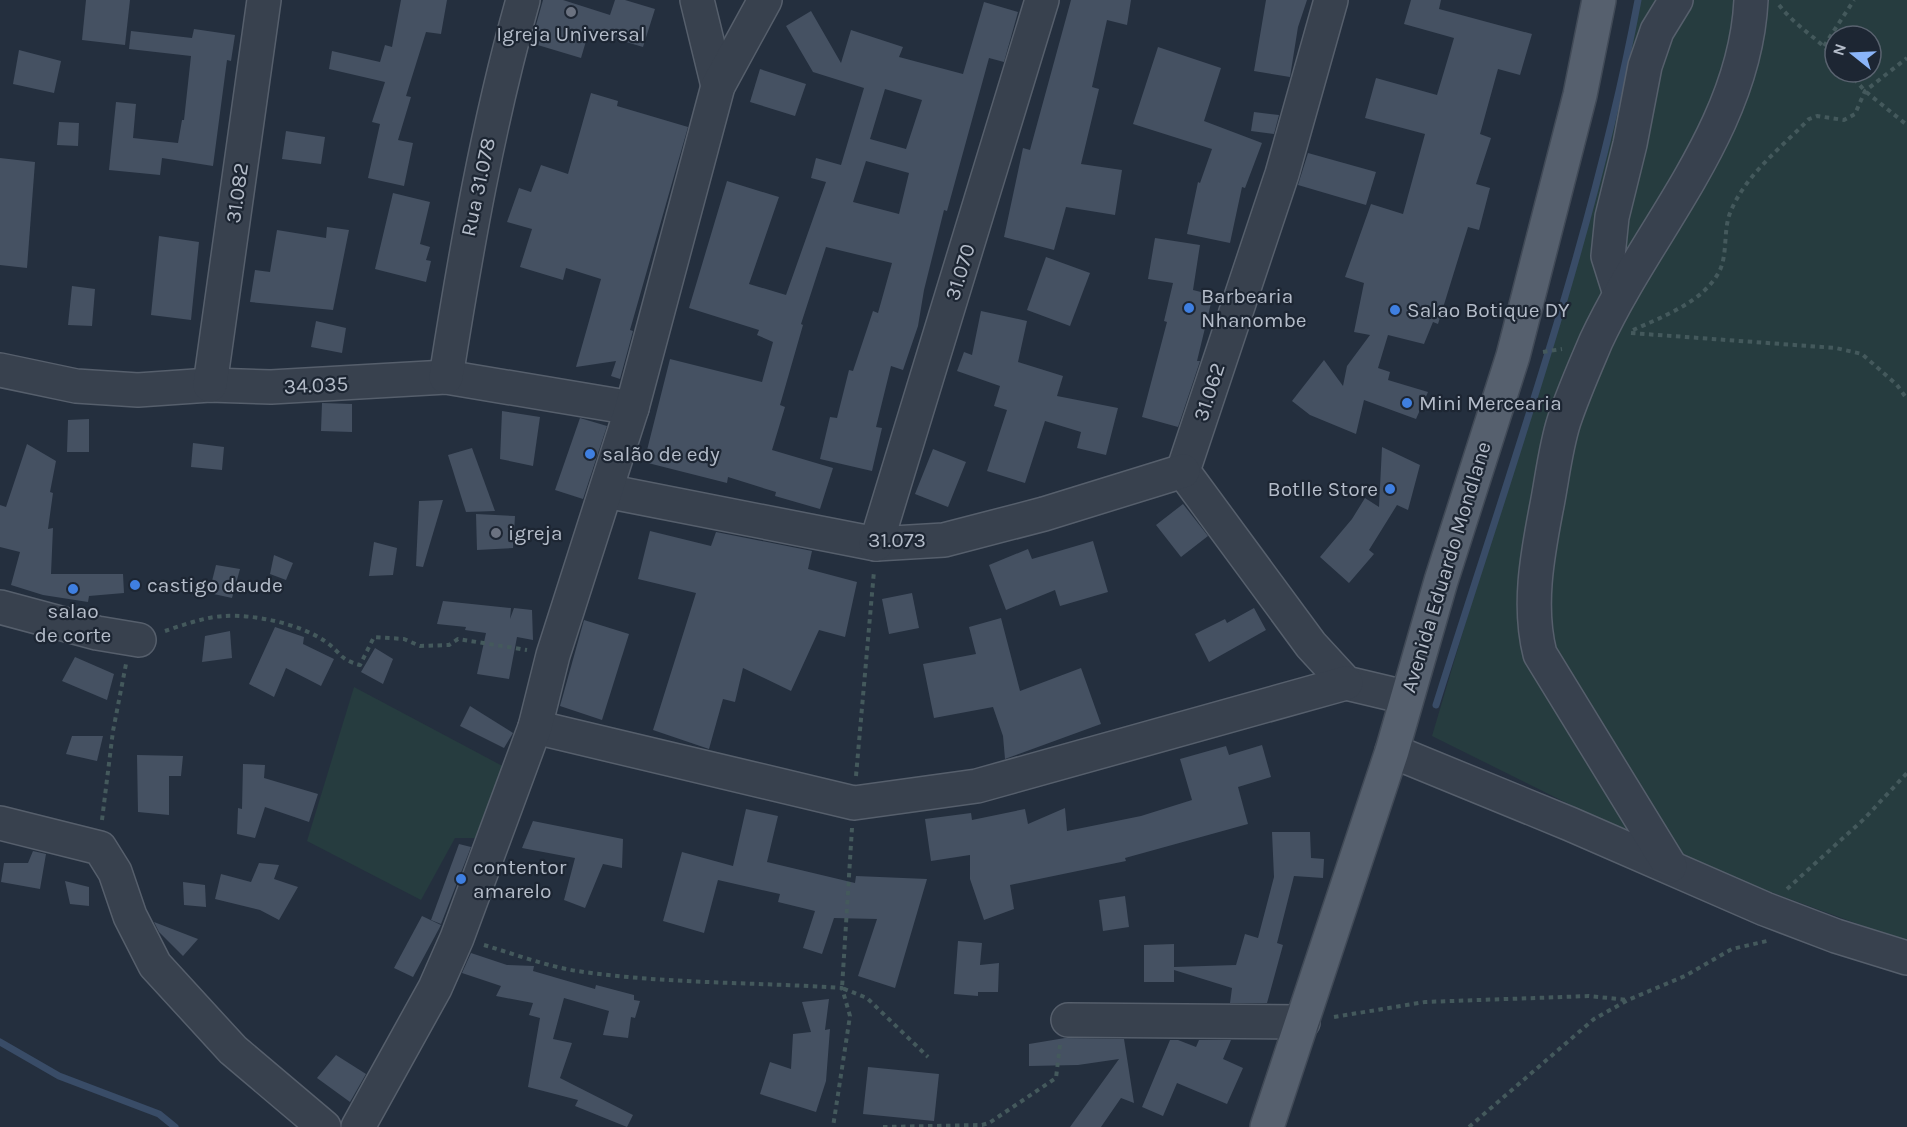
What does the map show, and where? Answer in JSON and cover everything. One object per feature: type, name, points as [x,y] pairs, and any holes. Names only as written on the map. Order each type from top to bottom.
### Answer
[{"type":"main road","name":"Avenida Eduardo Mondlane","points":[[1268,1127],[1392,751],[1406,697],[1513,356],[1580,95],[1599,0]]},
{"type":"street","name":"31.082","points":[[210,386],[264,0]]},
{"type":"street","name":"Rua 31.078","points":[[446,377],[468,235],[504,68],[523,0]]},
{"type":"street","points":[[697,0],[718,86]]},
{"type":"street","points":[[358,1127],[435,988],[457,938],[535,727],[553,655],[632,408],[718,86],[765,0]]},
{"type":"street","name":"31.070","points":[[876,544],[1041,0]]},
{"type":"street","name":"31.062","points":[[1183,471],[1282,174],[1331,0]]},
{"type":"street","points":[[1620,294],[1608,256],[1612,217],[1630,144],[1645,66],[1657,31],[1676,0]]},
{"type":"street","points":[[1670,866],[1540,654],[1533,626],[1538,549],[1563,422],[1596,340],[1620,294],[1704,152],[1732,90],[1736,80],[1750,0]]},
{"type":"street","name":"34.035","points":[[0,370],[76,386],[138,390],[210,386],[271,387],[446,377],[632,408]]},
{"type":"street","points":[[1183,471],[1311,645],[1346,683]]},
{"type":"street","name":"31.073","points":[[606,491],[876,544],[944,540],[1044,514],[1183,471]]},
{"type":"street","points":[[0,607],[97,633],[139,640]]},
{"type":"street","points":[[535,727],[854,803],[977,786],[1346,683],[1406,697]]},
{"type":"street","points":[[1392,751],[1670,866],[1765,909],[1836,936],[1907,958]]},
{"type":"street","points":[[0,823],[100,848],[114,872],[130,916],[155,965],[233,1050],[324,1127]]},
{"type":"street","points":[[1068,1020],[1303,1022]]},
{"type":"path","points":[[1775,0],[1794,24],[1823,45]]},
{"type":"path","points":[[1838,24],[1854,0]]},
{"type":"path","points":[[1907,58],[1865,91],[1856,114],[1844,120],[1817,116],[1809,119],[1764,163],[1729,215],[1720,271],[1701,292],[1672,313],[1627,332],[1836,348],[1862,354],[1897,385],[1907,399]]},
{"type":"path","points":[[1859,84],[1907,125]]},
{"type":"path","points":[[100,848],[121,689],[127,660],[139,640],[223,616],[260,618],[287,624],[326,642],[343,660],[360,665],[374,637],[404,639],[420,646],[449,645],[458,639],[553,655]]},
{"type":"path","points":[[1765,909],[1864,819],[1907,773]]},
{"type":"path","points":[[457,938],[574,971],[684,982],[773,983],[842,988],[850,1016],[833,1127]]},
{"type":"path","points":[[1469,1127],[1594,1019],[1628,1000],[1685,976],[1732,949],[1774,940]]},
{"type":"path","points":[[1303,1022],[1425,1002],[1589,996],[1628,1000]]},
{"type":"path","points":[[867,998],[928,1057]]},
{"type":"path","points":[[882,1127],[989,1123],[1056,1078],[1061,1031],[1063,1024],[1068,1020]]},
{"type":"green space","points":[[1637,0],[1907,0],[1907,942],[1675,857],[1432,736],[1603,158]]},
{"type":"green space","points":[[354,687],[510,770],[484,838],[455,838],[421,900],[307,841]]},
{"type":"building","points":[[86,0],[130,0],[125,45],[82,40]]},
{"type":"building","points":[[401,0],[447,0],[441,34],[426,32],[406,96],[411,97],[398,140],[413,143],[404,186],[368,178],[380,124],[372,122],[385,82],[329,69],[332,51],[380,62],[385,45],[392,47]]},
{"type":"building","points":[[543,0],[563,0],[610,15],[615,0],[625,0],[655,9],[643,47],[589,31],[581,58],[531,43]]},
{"type":"building","points":[[1071,0],[1131,0],[1127,25],[1107,20],[1092,87],[1099,89],[1081,164],[1122,170],[1115,215],[1066,207],[1054,250],[1004,237],[1023,148],[1030,150]]},
{"type":"building","points":[[1266,0],[1307,0],[1298,27],[1290,77],[1254,71]]},
{"type":"building","points":[[1411,0],[1441,0],[1439,9],[1532,34],[1520,75],[1498,69],[1480,134],[1491,138],[1476,184],[1490,188],[1479,230],[1468,227],[1438,324],[1433,322],[1424,344],[1388,335],[1378,368],[1390,372],[1388,380],[1428,392],[1416,419],[1364,400],[1356,434],[1310,415],[1292,401],[1324,360],[1343,386],[1347,366],[1370,335],[1354,332],[1364,283],[1345,277],[1371,204],[1403,214],[1425,134],[1365,118],[1376,78],[1437,95],[1454,38],[1404,24]]},
{"type":"building","points":[[984,2],[1018,12],[1004,62],[989,58],[947,211],[944,210],[924,290],[918,326],[903,370],[891,366],[876,427],[882,428],[872,471],[820,459],[830,417],[837,418],[849,370],[853,371],[873,311],[878,313],[892,263],[826,247],[801,324],[803,325],[780,405],[785,407],[772,450],[833,468],[820,509],[775,496],[776,492],[728,477],[727,483],[644,462],[670,359],[762,382],[773,342],[757,335],[759,330],[689,308],[727,181],[779,197],[749,284],[786,295],[826,182],[811,178],[816,158],[841,165],[864,88],[813,72],[786,26],[811,11],[841,63],[851,30],[903,47],[899,57],[963,74]],"holes":[[[885,89],[922,100],[906,149],[870,139]],[[866,161],[909,173],[899,214],[853,202]]]},
{"type":"building","points":[[194,29],[235,35],[231,61],[227,60],[213,166],[162,158],[160,175],[109,170],[116,102],[136,104],[133,138],[178,143],[182,120],[184,120],[191,56],[129,49],[131,31],[192,38]]},
{"type":"building","points":[[1158,47],[1221,68],[1204,121],[1262,143],[1245,188],[1242,187],[1230,243],[1187,234],[1198,182],[1200,183],[1212,149],[1133,124]]},
{"type":"building","points":[[19,50],[61,61],[54,93],[13,84]]},
{"type":"building","points":[[760,69],[806,84],[795,116],[750,102]]},
{"type":"building","points":[[591,93],[618,101],[617,106],[688,127],[630,330],[633,331],[620,379],[611,376],[616,361],[576,367],[601,279],[566,268],[563,280],[520,267],[532,229],[507,222],[519,188],[531,192],[541,165],[568,174]]},
{"type":"building","points":[[1254,112],[1279,115],[1274,134],[1251,131]]},
{"type":"building","points":[[59,122],[79,123],[78,146],[57,145]]},
{"type":"building","points":[[286,131],[325,137],[321,164],[282,159]]},
{"type":"building","points":[[1308,153],[1376,172],[1366,205],[1298,185]]},
{"type":"building","points":[[0,158],[35,162],[27,268],[0,265]]},
{"type":"building","points":[[393,193],[430,202],[420,244],[430,247],[426,260],[431,261],[426,282],[375,269]]},
{"type":"building","points":[[327,227],[349,230],[333,310],[250,302],[255,270],[270,272],[277,230],[326,238]]},
{"type":"building","points":[[159,236],[199,242],[191,320],[151,315]]},
{"type":"building","points":[[1155,238],[1200,245],[1193,290],[1213,295],[1197,361],[1200,361],[1178,427],[1142,417],[1167,322],[1164,321],[1173,283],[1148,279]]},
{"type":"building","points":[[1046,257],[1090,273],[1070,326],[1027,310]]},
{"type":"building","points":[[72,286],[95,289],[92,326],[68,325]]},
{"type":"building","points":[[981,311],[1027,321],[1018,362],[1063,376],[1057,396],[1118,408],[1106,455],[1077,448],[1081,432],[1045,421],[1025,483],[987,471],[1007,410],[994,406],[1000,386],[957,371],[964,352],[972,355]]},
{"type":"building","points":[[316,321],[346,328],[342,353],[311,347]]},
{"type":"building","points":[[322,403],[352,404],[352,432],[321,431]]},
{"type":"building","points":[[502,411],[540,417],[533,466],[500,459]]},
{"type":"building","points":[[580,418],[607,426],[583,499],[555,490]]},
{"type":"building","points":[[89,419],[89,452],[67,452],[68,420]]},
{"type":"building","points":[[193,443],[224,447],[222,470],[191,467]]},
{"type":"building","points":[[27,444],[56,461],[50,492],[53,493],[48,529],[53,528],[51,574],[123,574],[124,593],[89,596],[88,602],[43,595],[11,585],[20,552],[0,547],[0,505],[6,507]]},
{"type":"building","points":[[1382,447],[1420,465],[1408,510],[1397,505],[1369,550],[1374,554],[1349,583],[1320,557],[1352,519],[1365,498],[1379,507]]},
{"type":"building","points":[[472,448],[495,511],[466,512],[448,455]]},
{"type":"building","points":[[933,449],[966,462],[948,507],[915,494]]},
{"type":"building","points":[[443,500],[423,567],[416,566],[419,501]]},
{"type":"building","points":[[1183,504],[1208,536],[1181,557],[1156,525]]},
{"type":"building","points":[[476,514],[515,516],[513,548],[477,550]]},
{"type":"building","points":[[650,531],[711,546],[716,532],[812,551],[808,569],[857,582],[845,637],[819,630],[791,691],[743,668],[735,702],[723,699],[709,749],[653,730],[696,593],[638,579]]},
{"type":"building","points":[[1093,541],[1108,592],[1060,606],[1055,590],[1006,610],[989,565],[1028,549],[1032,559]]},
{"type":"building","points":[[374,542],[397,548],[393,575],[369,576]]},
{"type":"building","points":[[274,555],[293,563],[286,580],[270,574]]},
{"type":"building","points":[[216,565],[240,569],[232,598],[209,593]]},
{"type":"building","points":[[912,593],[919,628],[889,634],[882,599]]},
{"type":"building","points":[[443,601],[511,608],[510,619],[514,608],[532,610],[533,640],[517,637],[509,679],[477,674],[486,633],[465,630],[466,627],[437,624]]},
{"type":"building","points":[[1254,608],[1266,630],[1209,662],[1195,634],[1225,619],[1227,623]]},
{"type":"building","points":[[1001,618],[1020,691],[1081,668],[1101,724],[1005,759],[1003,736],[993,707],[934,718],[923,664],[976,654],[969,627]]},
{"type":"building","points":[[584,620],[629,634],[602,720],[560,706]]},
{"type":"building","points":[[275,627],[304,637],[303,644],[334,659],[321,686],[286,668],[274,697],[249,684]]},
{"type":"building","points":[[230,631],[232,658],[202,662],[205,636]]},
{"type":"building","points":[[375,648],[393,659],[383,684],[361,672]]},
{"type":"building","points":[[75,657],[114,674],[107,700],[62,681]]},
{"type":"building","points":[[470,706],[513,733],[504,748],[460,726]]},
{"type":"building","points":[[72,736],[103,736],[97,761],[66,754]]},
{"type":"building","points":[[1262,745],[1271,777],[1238,787],[1248,824],[1125,858],[1126,861],[1010,885],[1014,909],[984,920],[970,879],[970,855],[931,861],[925,819],[971,813],[972,820],[1025,809],[1028,824],[1065,808],[1067,831],[1141,816],[1192,800],[1180,759],[1226,746],[1229,755]]},
{"type":"building","points":[[137,755],[183,756],[181,776],[169,776],[169,815],[138,812]]},
{"type":"building","points":[[243,764],[265,765],[264,778],[318,794],[309,822],[265,807],[255,838],[237,834],[238,808],[242,809]]},
{"type":"building","points":[[746,809],[778,816],[767,862],[855,883],[856,876],[927,879],[895,988],[858,976],[877,919],[834,918],[822,954],[803,948],[815,911],[778,902],[780,894],[718,880],[704,933],[663,921],[682,852],[733,866]]},
{"type":"building","points":[[533,821],[623,839],[622,868],[603,864],[585,908],[564,900],[575,858],[522,848]]},
{"type":"building","points":[[1272,832],[1310,832],[1311,858],[1324,859],[1323,878],[1294,876],[1277,943],[1283,945],[1267,1003],[1230,1003],[1232,988],[1174,970],[1174,982],[1144,982],[1144,945],[1174,944],[1174,967],[1236,965],[1245,934],[1258,938],[1274,877]]},
{"type":"building","points":[[459,844],[471,847],[441,924],[431,920]]},
{"type":"building","points":[[33,851],[46,854],[40,889],[1,882],[4,863],[28,863]]},
{"type":"building","points":[[259,863],[279,865],[274,879],[298,887],[279,920],[260,910],[215,899],[221,874],[251,882]]},
{"type":"building","points":[[65,881],[89,887],[89,906],[70,904]]},
{"type":"building","points":[[183,882],[205,885],[206,907],[184,905]]},
{"type":"building","points":[[1125,896],[1129,927],[1103,931],[1099,900]]},
{"type":"building","points":[[422,916],[441,925],[413,977],[394,968]]},
{"type":"building","points":[[154,922],[198,939],[183,956],[159,932]]},
{"type":"building","points":[[958,941],[982,943],[980,965],[999,963],[998,992],[978,992],[978,996],[954,994]]},
{"type":"building","points":[[471,953],[507,965],[534,966],[533,971],[595,989],[596,985],[634,995],[634,1000],[640,1001],[635,1018],[631,1017],[628,1038],[603,1035],[609,1011],[564,998],[553,1039],[572,1043],[560,1078],[633,1115],[627,1127],[575,1106],[578,1100],[528,1087],[540,1018],[529,1015],[533,1003],[496,996],[501,986],[462,973]]},
{"type":"building","points":[[829,999],[825,1030],[830,1029],[826,1081],[816,1112],[760,1094],[770,1062],[791,1069],[793,1034],[811,1032],[802,1002]]},
{"type":"building","points":[[1065,1038],[1124,1039],[1134,1103],[1121,1098],[1101,1127],[1070,1127],[1119,1059],[1078,1065],[1029,1066],[1029,1044]]},
{"type":"building","points":[[1170,1040],[1178,1040],[1196,1047],[1199,1040],[1231,1040],[1223,1059],[1243,1068],[1227,1104],[1177,1083],[1163,1116],[1142,1107]]},
{"type":"building","points":[[336,1055],[366,1074],[350,1102],[317,1078]]},
{"type":"building","points":[[868,1067],[939,1074],[934,1121],[863,1114]]},
{"type":"waterway","points":[[1436,705],[1574,267],[1598,179],[1638,0]]},
{"type":"waterway","points":[[0,1042],[59,1076],[159,1114],[175,1127]]},
{"type":"place","name":"Igreja Universal","points":[[571,12]]},
{"type":"place","name":"Barbearia Nhanombe","points":[[1189,308]]},
{"type":"place","name":"Salao Botique DY","points":[[1395,310]]},
{"type":"place","name":"Mini Mercearia","points":[[1407,403]]},
{"type":"place","name":"salão de edy","points":[[590,454]]},
{"type":"place","name":"Botlle Store","points":[[1390,489]]},
{"type":"place","name":"igreja","points":[[496,533]]},
{"type":"place","name":"castigo daude","points":[[135,585]]},
{"type":"place","name":"salao de corte","points":[[73,589]]},
{"type":"place","name":"contentor amarelo","points":[[461,879]]}]
